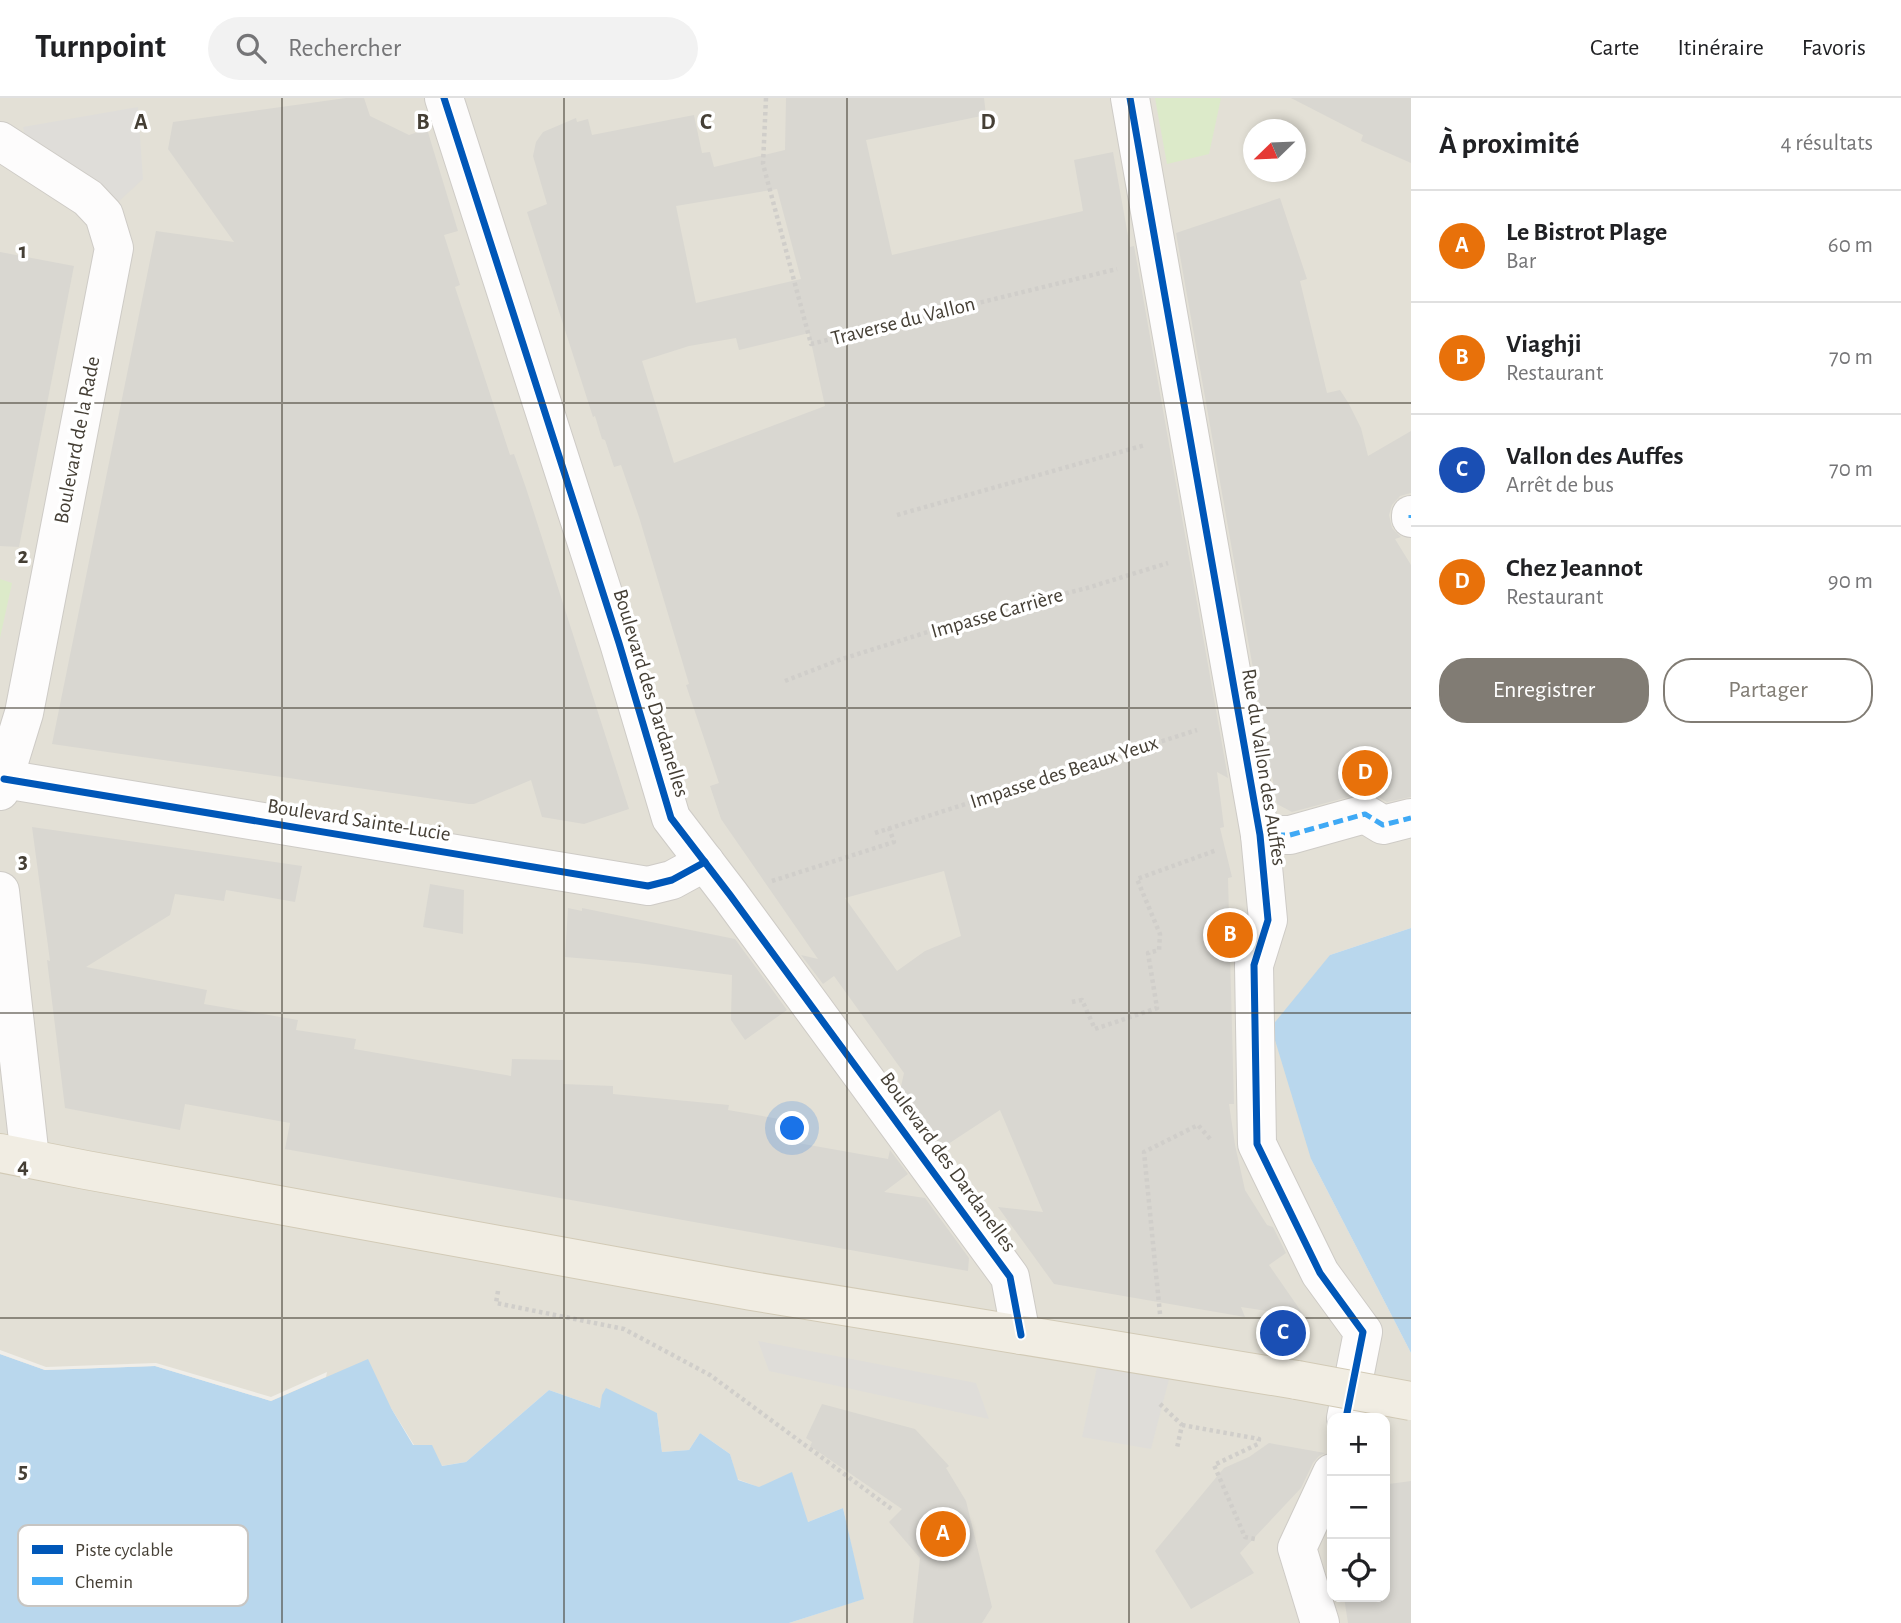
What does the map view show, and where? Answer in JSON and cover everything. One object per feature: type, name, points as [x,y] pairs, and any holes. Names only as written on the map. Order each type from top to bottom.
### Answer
[{"type":"main road","points":[[15,1155],[739,1288],[1411,1401]]},
{"type":"street","name":"Boulevard des Dardanelles","points":[[444,98],[619,643],[671,818],[1010,1277],[1021,1335]]},
{"type":"street","name":"Rue du Vallon des Auffes","points":[[1130,98],[1261,835],[1268,920],[1254,965],[1257,1144],[1320,1273],[1363,1332],[1347,1413]]},
{"type":"street","name":"Boulevard de la Rade","points":[[0,141],[88,198],[104,215],[114,248],[24,713],[3,775]]},
{"type":"street","name":"Boulevard Sainte-Lucie","points":[[3,775],[648,886],[672,880],[705,862]]},
{"type":"street","name":"Rue du Vallon des Auffes","points":[[1261,835],[1290,835],[1365,814],[1383,825],[1411,818]]},
{"type":"street","points":[[0,891],[15,1155]]},
{"type":"street","points":[[1320,1623],[1297,1548],[1331,1476]]},
{"type":"path","points":[[897,515],[1190,432]]},
{"type":"path","points":[[730,895],[894,842],[889,828]]},
{"type":"path","points":[[1072,1002],[1082,1000],[1095,1029],[1157,1008],[1148,953],[1159,950],[1160,934],[1137,879],[1261,835]]},
{"type":"path","points":[[1158,1303],[1144,1152],[1198,1125],[1215,1147]]},
{"type":"path","points":[[496,1303],[624,1329],[710,1376],[893,1510]]},
{"type":"path","points":[[1182,1425],[1259,1439],[1258,1444],[1214,1465],[1245,1537]]},
{"type":"path","points":[[1177,1448],[1180,1432]]},
{"type":"shaded area","points":[[0,98],[1411,98],[1411,928],[1330,955],[1311,1159],[1411,1353],[1411,1623],[789,1623],[863,1599],[843,1508],[808,1522],[758,1487],[737,1479],[730,1454],[700,1433],[689,1450],[662,1452],[657,1413],[600,1408],[549,1390],[466,1462],[441,1466],[414,1445],[391,1408],[271,1401],[155,1366],[45,1370],[0,1354]]},
{"type":"shaded area","points":[[138,107],[143,179],[104,215],[28,158],[23,127]]},
{"type":"shaded area","points":[[758,1341],[976,1383],[989,1419],[769,1371]]},
{"type":"shaded area","points":[[1101,1348],[1174,1360],[1151,1449],[1082,1437]]},
{"type":"green space","points":[[1155,98],[1221,98],[1209,154],[1167,164]]},
{"type":"green space","points":[[0,579],[12,583],[0,638]]},
{"type":"water","points":[[1411,928],[1411,1353],[1311,1159],[1271,1027],[1330,955]]},
{"type":"water","points":[[0,1354],[45,1370],[155,1366],[271,1401],[368,1359],[391,1408],[413,1445],[432,1445],[442,1466],[466,1462],[549,1390],[600,1408],[606,1388],[657,1413],[662,1452],[689,1450],[700,1433],[730,1454],[738,1480],[759,1487],[792,1472],[808,1522],[843,1508],[864,1599],[789,1623],[0,1623]]},
{"type":"pier","points":[[0,1350],[46,1367],[156,1363],[271,1397],[327,1372],[326,1377],[271,1401],[155,1366],[45,1370],[0,1354]]},
{"type":"building","points":[[346,98],[364,98],[370,116],[409,135],[427,129],[458,231],[444,235],[460,285],[455,287],[510,455],[514,454],[526,488],[629,809],[584,824],[542,817],[531,780],[469,804],[52,744],[156,231],[234,242],[168,149],[173,122]]},
{"type":"building","points":[[786,98],[984,98],[986,115],[866,140],[892,255],[1083,211],[1074,160],[1113,152],[1130,247],[1134,246],[1228,778],[1217,772],[1224,827],[1220,828],[1232,877],[1228,878],[1234,1104],[1229,1104],[1235,1145],[1245,1190],[1267,1225],[1273,1227],[1286,1253],[1269,1265],[1305,1317],[1241,1307],[1245,1317],[1054,1284],[998,1207],[1043,1212],[1000,1110],[942,1148],[900,1091],[904,1073],[834,976],[823,984],[801,955],[818,959],[721,819],[710,786],[719,783],[686,685],[689,684],[639,517],[621,465],[614,467],[595,416],[593,417],[527,212],[547,204],[533,156],[536,142],[543,132],[576,118],[577,122],[588,119],[592,135],[694,115],[702,153],[710,152],[714,167],[785,150]],"holes":[[[777,189],[801,279],[696,303],[676,206]],[[809,333],[825,406],[674,463],[642,361],[689,346],[736,338],[739,350]],[[944,871],[961,936],[925,951],[897,971],[845,898]]]},
{"type":"building","points":[[1291,98],[1411,98],[1411,163],[1361,141],[1363,135]]},
{"type":"building","points":[[1280,198],[1307,279],[1300,281],[1327,393],[1340,390],[1361,428],[1368,456],[1411,431],[1411,493],[1400,496],[1392,505],[1389,515],[1392,528],[1401,537],[1395,539],[1411,565],[1411,797],[1387,802],[1371,791],[1292,812],[1277,804],[1176,233]]},
{"type":"building","points":[[0,252],[74,266],[19,547],[0,546]]},
{"type":"building","points":[[32,827],[302,866],[295,902],[226,890],[224,901],[175,894],[170,915],[86,967],[207,990],[204,1004],[298,1020],[296,1030],[356,1039],[354,1049],[511,1076],[512,1059],[563,1060],[563,1084],[613,1086],[613,1094],[729,1105],[728,1110],[796,1122],[792,1142],[888,1159],[890,1150],[908,1174],[884,1192],[925,1198],[969,1258],[968,1271],[285,1149],[290,1123],[185,1104],[180,1130],[65,1108],[47,960],[50,961]]},
{"type":"building","points":[[430,884],[464,890],[463,934],[423,927]]},
{"type":"building","points":[[568,908],[582,911],[582,908],[735,939],[787,1010],[745,1040],[731,1020],[732,975],[565,957]]},
{"type":"building","points":[[822,1404],[915,1429],[949,1466],[946,1468],[966,1501],[992,1607],[982,1623],[913,1623],[920,1558],[889,1522],[902,1509],[810,1446],[812,1442],[806,1438]]},
{"type":"building","points":[[1269,1443],[1325,1453],[1313,1463],[1301,1488],[1240,1553],[1254,1573],[1191,1609],[1155,1551],[1224,1468],[1249,1457]]},
{"type":"building","points":[[1411,1481],[1411,1623],[1348,1623],[1345,1602],[1390,1602],[1390,1484]]},
{"type":"marked path","points":[[1260,835],[1290,835],[1365,814],[1383,825],[1411,818]]},
{"type":"cycle path","points":[[444,98],[619,643],[671,818],[1010,1277],[1021,1335]]},
{"type":"cycle path","points":[[1130,98],[1260,835],[1268,920],[1254,965],[1257,1144],[1320,1273],[1363,1332],[1347,1413]]},
{"type":"cycle path","points":[[4,779],[648,886],[672,880],[705,862]]},
{"type":"place","name":"Chez Jeannot","points":[[1365,773]]},
{"type":"place","name":"Viaghji","points":[[1230,935]]},
{"type":"place","name":"Vallon des Auffes","points":[[1283,1333]]},
{"type":"place","name":"Le Bistrot Plage","points":[[943,1534]]}]
